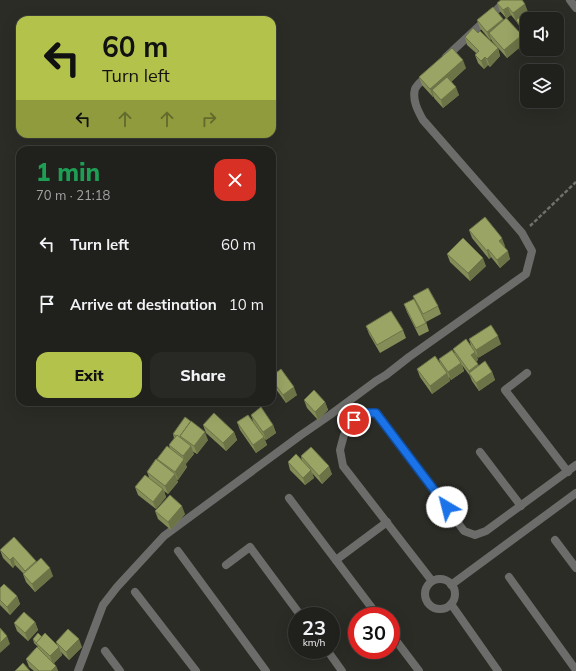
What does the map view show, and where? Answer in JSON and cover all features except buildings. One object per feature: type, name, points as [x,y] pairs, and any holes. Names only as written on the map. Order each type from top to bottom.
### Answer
[{"type":"street","points":[[78,671],[103,605],[117,587],[164,536],[301,435],[526,274],[532,251],[522,233],[423,120],[415,99],[415,90],[418,84],[507,0]]},
{"type":"street","points":[[570,0],[576,8]]},
{"type":"street","points":[[528,373],[505,390],[568,472]]},
{"type":"street","points":[[432,581],[343,466],[340,450],[344,435],[354,420],[365,413],[376,413],[464,531],[475,535],[486,531],[576,465]]},
{"type":"street","points":[[480,452],[521,506]]},
{"type":"street","points":[[451,584],[576,493]]},
{"type":"street","points":[[289,498],[371,607]]},
{"type":"street","points":[[336,560],[387,522]]},
{"type":"street","points":[[555,540],[576,568]]},
{"type":"street","points":[[226,565],[250,547],[294,607]]},
{"type":"street","points":[[178,552],[266,671]]},
{"type":"street","points":[[509,577],[574,668]]},
{"type":"street","points":[[442,579],[451,584],[455,594],[451,604],[442,609],[432,608],[425,600],[425,589],[432,581],[442,579]]},
{"type":"street","points":[[135,592],[196,671]]},
{"type":"street","points":[[451,604],[498,671]]},
{"type":"street","points":[[400,646],[419,671]]},
{"type":"street","points":[[105,651],[120,671]]},
{"type":"street","points":[[333,659],[342,671]]},
{"type":"path","points":[[522,233],[576,182]]},
{"type":"route","points":[[354,420],[365,413],[376,413],[447,507]]}]
